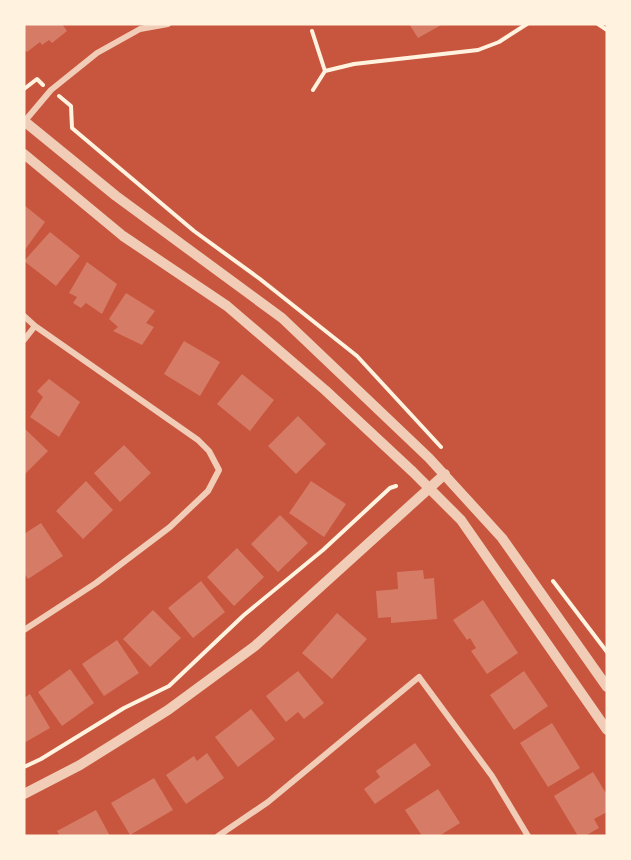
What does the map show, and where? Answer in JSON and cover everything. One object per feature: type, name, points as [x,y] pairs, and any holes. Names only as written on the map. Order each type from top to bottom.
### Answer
[{"type":"street","points":[[168,24],[140,29],[97,52],[51,90],[24,122],[116,196],[282,318],[445,474],[502,538],[607,687]]},
{"type":"street","points":[[24,154],[123,236],[227,306],[325,390],[461,520],[607,730]]},
{"type":"street","points":[[24,316],[198,440],[209,451],[219,470],[208,491],[170,527],[96,583],[24,630]]},
{"type":"street","points":[[24,340],[35,326]]},
{"type":"street","points":[[24,794],[80,765],[168,710],[255,646],[445,474]]},
{"type":"street","points":[[218,836],[268,802],[419,677],[492,776],[528,836]]},
{"type":"path","points":[[313,90],[325,71],[354,64],[478,50],[499,42],[526,24]]},
{"type":"path","points":[[598,24],[607,30]]},
{"type":"path","points":[[312,31],[325,71]]},
{"type":"path","points":[[24,767],[124,708],[169,686],[244,615],[323,550],[390,488],[396,486]]},
{"type":"building","points":[[24,24],[62,24],[67,31],[52,43],[49,40],[42,45],[40,42],[27,52],[24,49]]},
{"type":"building","points":[[409,24],[443,24],[418,38]]},
{"type":"building","points":[[24,205],[45,222],[24,251]]},
{"type":"building","points":[[50,232],[80,256],[56,286],[24,261]]},
{"type":"building","points":[[87,262],[117,284],[102,314],[86,303],[81,308],[73,303],[77,297],[69,293]]},
{"type":"building","points":[[126,293],[155,311],[146,323],[154,327],[142,345],[113,331],[118,327],[109,319]]},
{"type":"building","points":[[184,341],[220,362],[200,396],[164,374]]},
{"type":"building","points":[[242,374],[274,400],[250,431],[217,404]]},
{"type":"building","points":[[49,379],[80,402],[59,437],[30,417],[43,397],[37,391]]},
{"type":"building","points":[[298,416],[326,444],[296,474],[268,446]]},
{"type":"building","points":[[24,428],[48,451],[24,475]]},
{"type":"building","points":[[124,445],[151,473],[120,502],[94,473]]},
{"type":"building","points":[[86,481],[113,510],[83,539],[56,511]]},
{"type":"building","points":[[311,481],[346,504],[324,537],[289,513]]},
{"type":"building","points":[[280,515],[308,543],[278,572],[251,544]]},
{"type":"building","points":[[41,523],[63,556],[28,579],[24,573],[24,534]]},
{"type":"building","points":[[237,548],[264,577],[234,606],[207,577]]},
{"type":"building","points":[[423,570],[424,579],[434,578],[437,619],[391,623],[391,617],[378,618],[376,591],[398,589],[397,572]]},
{"type":"building","points":[[201,581],[225,612],[193,638],[168,608]]},
{"type":"building","points":[[483,600],[518,653],[487,674],[471,651],[476,648],[470,638],[467,640],[453,620]]},
{"type":"building","points":[[153,610],[181,638],[150,667],[123,639]]},
{"type":"building","points":[[337,613],[367,639],[332,679],[302,653]]},
{"type":"building","points":[[117,640],[139,673],[104,696],[82,664]]},
{"type":"building","points":[[70,669],[94,703],[62,726],[38,692]]},
{"type":"building","points":[[298,671],[324,703],[304,719],[298,712],[286,722],[266,696]]},
{"type":"building","points":[[524,671],[548,706],[514,730],[490,695]]},
{"type":"building","points":[[30,694],[50,728],[24,743],[24,698]]},
{"type":"building","points":[[251,709],[275,739],[238,767],[215,737]]},
{"type":"building","points":[[552,723],[580,768],[548,787],[520,743]]},
{"type":"building","points":[[415,743],[431,765],[375,804],[364,789],[380,777],[376,771]]},
{"type":"building","points":[[207,753],[224,778],[186,804],[166,775],[194,756],[197,761]]},
{"type":"building","points":[[593,772],[607,795],[607,812],[594,819],[599,828],[585,836],[578,836],[554,796]]},
{"type":"building","points":[[154,778],[173,810],[130,835],[111,803]]},
{"type":"building","points":[[438,789],[460,823],[439,836],[422,836],[405,810]]},
{"type":"building","points":[[96,810],[110,836],[60,836],[57,831]]}]
